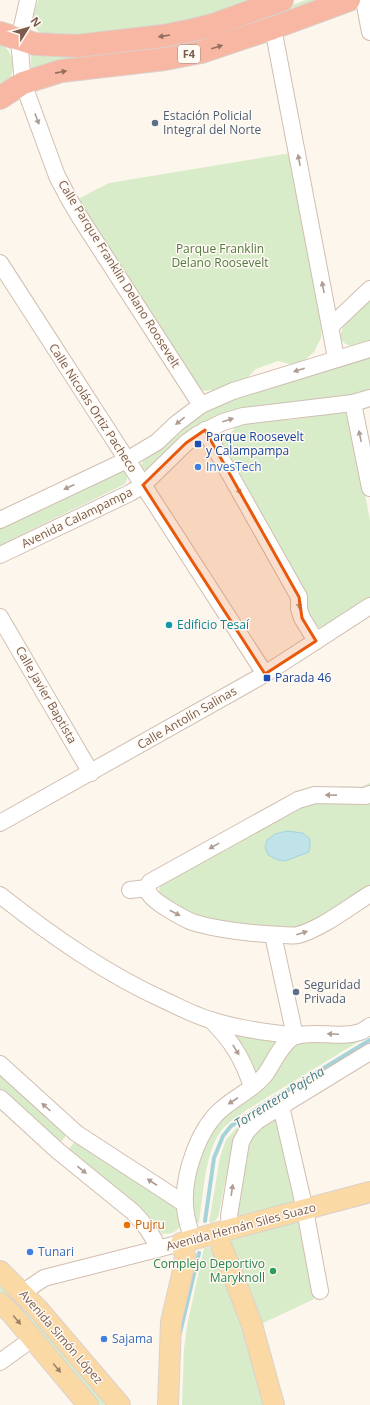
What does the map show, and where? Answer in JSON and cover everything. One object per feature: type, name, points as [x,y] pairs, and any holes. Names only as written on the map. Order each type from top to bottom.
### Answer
[{"type":"highway","name":"F4","points":[[0,98],[24,83],[61,71],[164,59],[201,52],[273,28],[349,0]]},
{"type":"highway","name":"F4","points":[[10,37],[35,44],[77,46],[163,36],[214,25],[274,1]]},
{"type":"main road","name":"Avenida Hernán Siles Suazo","points":[[187,1242],[370,1192]]},
{"type":"main road","points":[[223,1231],[232,1271],[252,1325],[274,1405]]},
{"type":"main road","points":[[168,1405],[171,1322],[184,1266],[184,1255],[187,1242]]},
{"type":"main road","name":"Avenida Simón López","points":[[0,1271],[22,1293],[120,1405]]},
{"type":"main road","name":"Avenida Simón López","points":[[0,1303],[11,1313],[88,1405]]},
{"type":"street","name":"Calle Parque Franklin Delano Roosevelt","points":[[28,0],[10,37],[24,83],[57,176],[69,198],[201,405]]},
{"type":"street","points":[[364,0],[370,32]]},
{"type":"street","points":[[273,28],[336,358]]},
{"type":"street","name":"Calle Nicolás Ortiz Pacheco","points":[[0,263],[265,674]]},
{"type":"street","points":[[330,326],[370,289]]},
{"type":"street","points":[[0,520],[127,460],[157,442],[176,424],[201,405],[233,391],[336,358],[370,349]]},
{"type":"street","name":"Avenida Calampampa","points":[[0,555],[130,493],[143,485],[186,443],[205,430],[223,422],[243,416],[353,403],[370,398]]},
{"type":"street","points":[[353,403],[370,488]]},
{"type":"street","points":[[205,430],[299,597],[298,609],[316,641]]},
{"type":"street","name":"Calle Antolín Salinas","points":[[0,823],[265,674],[370,606]]},
{"type":"street","name":"Calle Javier Baptista","points":[[0,617],[91,773]]},
{"type":"street","points":[[370,794],[366,796],[315,795],[298,800],[150,882],[147,888],[148,893],[153,898],[168,909],[192,922],[224,929],[272,935],[297,936],[310,931],[370,894]]},
{"type":"street","points":[[130,890],[147,888]]},
{"type":"street","points":[[0,895],[30,919],[90,961],[138,988],[211,1020],[238,1027],[295,1036],[309,1034],[343,1035],[360,1032],[370,1026]]},
{"type":"street","points":[[272,935],[295,1036]]},
{"type":"street","points":[[211,1020],[225,1034],[237,1051],[246,1068],[252,1087]]},
{"type":"street","points":[[187,1242],[185,1204],[188,1172],[200,1139],[210,1122],[222,1108],[246,1093],[264,1076],[286,1042],[295,1036]]},
{"type":"street","points":[[223,1231],[229,1216],[241,1142],[246,1131],[257,1121],[370,1052]]},
{"type":"street","points":[[0,1064],[76,1133],[185,1204]]},
{"type":"street","points":[[0,1098],[58,1151],[133,1212],[144,1223],[155,1238],[158,1249]]},
{"type":"street","points":[[281,1106],[305,1210],[320,1291]]},
{"type":"street","points":[[58,1151],[76,1133]]},
{"type":"street","name":"Avenida Hernán Siles Suazo","points":[[22,1293],[44,1278],[187,1242]]},
{"type":"street","points":[[0,1362],[32,1338]]},
{"type":"highlighted area","points":[[205,430],[299,597],[302,618],[316,641],[265,674],[143,485],[186,443]]},
{"type":"green space","points":[[38,0],[251,0],[249,2],[190,21],[139,31],[69,38],[45,36],[38,31],[34,26],[33,17]]},
{"type":"green space","points":[[306,0],[321,0],[195,43],[31,69],[31,54],[54,57],[134,49],[219,31]]},
{"type":"green space","points":[[0,42],[10,54],[13,65],[10,77],[0,88]]},
{"type":"green space","name":"Parque Franklin Delano Roosevelt","points":[[291,153],[322,315],[321,338],[314,352],[305,360],[293,365],[278,361],[256,369],[246,379],[213,390],[204,391],[198,387],[78,199],[109,183]]},
{"type":"green space","points":[[370,299],[370,343],[358,346],[349,346],[342,339],[341,333],[348,320]]},
{"type":"green space","points":[[370,356],[370,392],[310,402],[233,410],[211,418],[195,429],[149,469],[143,470],[141,468],[143,461],[146,458],[164,447],[204,414],[223,403],[254,391]]},
{"type":"green space","points":[[349,410],[370,520],[370,597],[323,627],[316,628],[216,439],[230,434],[237,425],[275,417],[283,420],[291,420]]},
{"type":"green space","points":[[121,471],[126,472],[127,476],[127,480],[123,485],[0,545],[0,526]]},
{"type":"green space","points":[[370,783],[370,905],[361,895],[357,893],[341,903],[338,908],[308,925],[290,928],[267,928],[231,923],[195,914],[178,906],[159,893],[160,886],[164,882],[271,822],[343,786],[361,787]]},
{"type":"green space","points":[[228,1030],[275,1040],[275,1044],[255,1074]]},
{"type":"green space","points":[[366,1037],[245,1111],[221,1131],[211,1150],[208,1162],[199,1223],[194,1221],[192,1210],[193,1180],[202,1152],[215,1126],[289,1046],[299,1040]]},
{"type":"green space","points":[[0,1072],[65,1134],[65,1137],[59,1144],[56,1143],[0,1090]]},
{"type":"green space","points":[[273,1119],[278,1120],[295,1202],[235,1218],[248,1147],[256,1133]]},
{"type":"green space","points":[[240,1124],[234,1140],[218,1217],[215,1221],[209,1223],[220,1157],[226,1140]]},
{"type":"green space","points":[[79,1141],[178,1207],[183,1223],[179,1228],[173,1233],[163,1234],[70,1153],[69,1149],[74,1142]]},
{"type":"green space","name":"Complejo Deportivo Maryknoll","points":[[299,1220],[314,1299],[259,1325],[229,1243],[234,1238]]},
{"type":"green space","points":[[209,1247],[224,1269],[267,1405],[182,1405],[184,1349],[187,1326],[204,1248]]},
{"type":"green space","points":[[0,1284],[44,1331],[108,1405],[99,1405],[79,1380],[0,1293]]},
{"type":"water","points":[[287,831],[303,833],[310,839],[309,852],[285,861],[278,860],[268,855],[265,847],[267,840],[275,834]]},
{"type":"waterway","name":"Torrentera Pajcha","points":[[205,1221],[214,1158],[223,1136],[231,1126],[370,1040]]},
{"type":"waterway","name":"Torrentera Pajcha","points":[[180,1333],[199,1253]]},
{"type":"place","name":"Estación Policial Integral del Norte","points":[[155,123]]},
{"type":"place","name":"Parque Roosevelt y Calampampa","points":[[198,444]]},
{"type":"place","name":"InvesTech","points":[[198,467]]},
{"type":"place","name":"Edificio Tesaí","points":[[169,625]]},
{"type":"place","name":"Parada 46","points":[[267,678]]},
{"type":"place","name":"Seguridad Privada","points":[[296,992]]},
{"type":"place","name":"Pujru","points":[[127,1225]]},
{"type":"place","name":"Tunari","points":[[30,1252]]},
{"type":"place","name":"Complejo Deportivo Maryknoll","points":[[273,1271]]},
{"type":"place","name":"Sajama","points":[[104,1339]]}]
